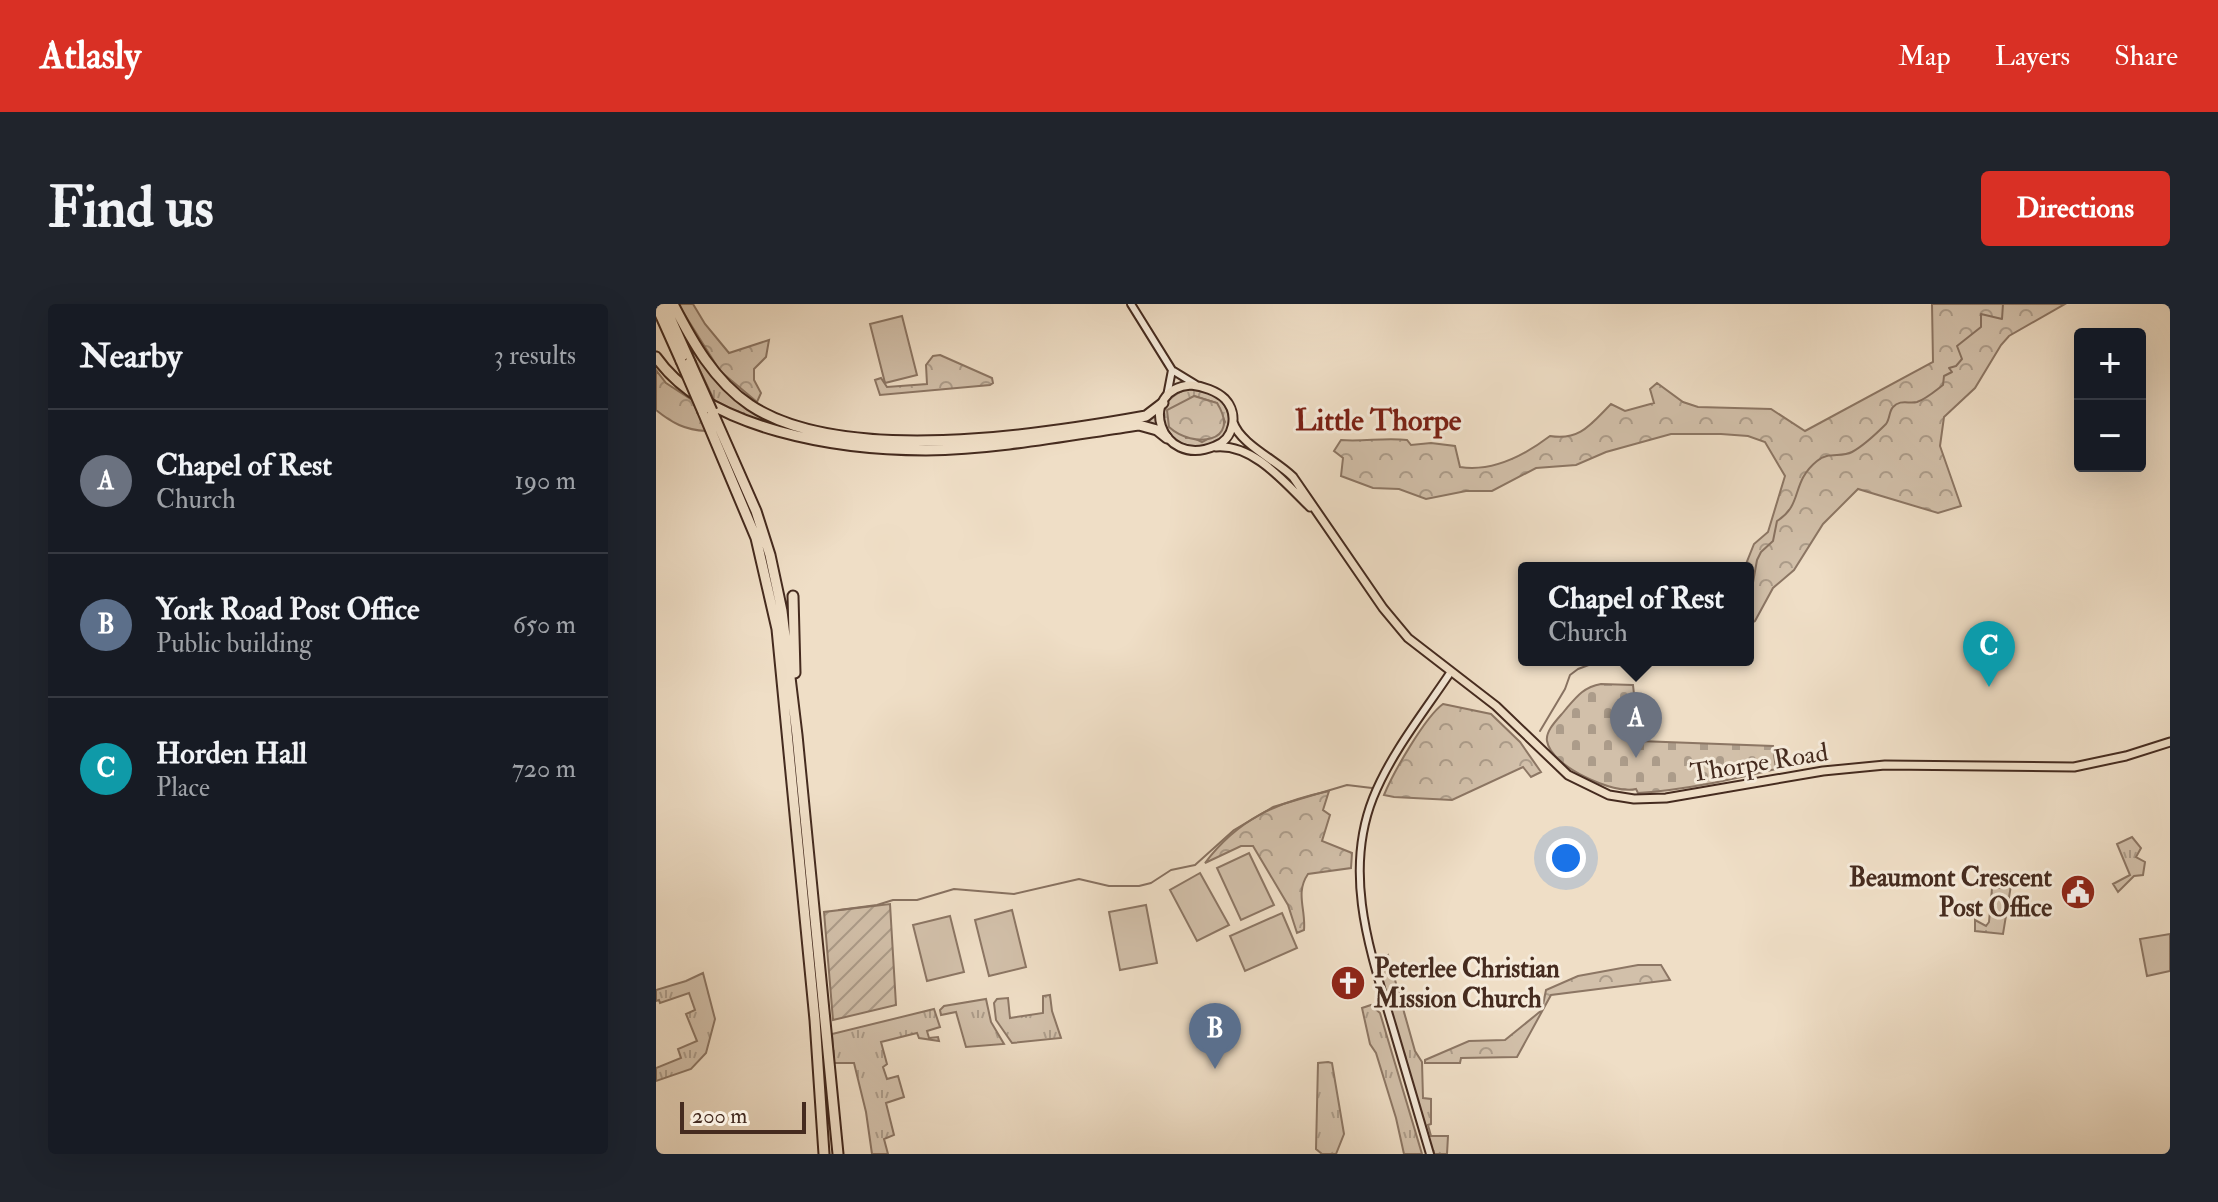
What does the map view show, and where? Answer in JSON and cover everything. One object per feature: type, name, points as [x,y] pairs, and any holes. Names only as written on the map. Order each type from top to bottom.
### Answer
[{"type":"highway","points":[[664,304],[685,361]]},
{"type":"highway","points":[[673,304],[702,354],[730,389],[767,415],[814,431],[916,442],[963,440],[1146,416],[1165,399]]},
{"type":"highway","points":[[656,305],[756,511],[770,555],[782,611],[797,735],[822,1050],[822,1154]]},
{"type":"highway","points":[[656,357],[687,390],[730,414],[835,442],[879,448],[966,448],[1139,425],[1157,430],[1167,438]]},
{"type":"highway","points":[[708,412],[746,510],[765,570],[774,614],[819,1017]]},
{"type":"highway","points":[[793,596],[797,735]]},
{"type":"highway","points":[[822,1050],[836,1095],[841,1154]]},
{"type":"main road","points":[[1184,386],[1199,386],[1224,399],[1232,410],[1233,422],[1227,437],[1214,447],[1180,447],[1167,438],[1160,424],[1165,399],[1184,386]]},
{"type":"main road","name":"Thorpe Road","points":[[1233,422],[1241,437],[1293,477],[1395,623],[1418,647],[1496,706],[1568,775],[1595,790],[1634,799],[1666,798],[1823,771],[1885,765],[2074,767],[2115,759],[2170,742]]},
{"type":"main road","name":"Thorpe Road","points":[[1214,447],[1234,447],[1253,458],[1281,479],[1323,521]]},
{"type":"street","points":[[1131,304],[1172,370],[1199,386]]},
{"type":"street","points":[[1165,399],[1172,370]]},
{"type":"street","points":[[1430,1154],[1367,940],[1359,891],[1366,820],[1381,781],[1450,673]]},
{"type":"green space","points":[[668,304],[685,332],[749,408],[783,425],[924,444],[1156,413],[1157,427],[1044,439],[934,445],[826,437],[771,424],[716,404]]},
{"type":"green space","points":[[678,304],[693,304],[729,353],[769,340],[766,357],[754,369],[754,380],[761,393],[757,402],[720,371]]},
{"type":"green space","points":[[1932,304],[2065,304],[2009,336],[1975,388],[1944,417],[1940,446],[1961,506],[1938,513],[1858,489],[1823,524],[1794,570],[1773,588],[1754,622],[1754,562],[1747,562],[1754,544],[1768,532],[1785,476],[1765,442],[1748,436],[1671,434],[1606,452],[1576,465],[1536,468],[1492,491],[1466,491],[1426,499],[1399,489],[1373,488],[1341,476],[1343,458],[1334,451],[1341,440],[1407,440],[1411,445],[1431,443],[1455,446],[1460,467],[1484,467],[1530,450],[1550,436],[1577,433],[1611,404],[1625,411],[1654,403],[1650,389],[1657,383],[1683,402],[1698,407],[1771,409],[1805,431],[1933,362]]},
{"type":"green space","points":[[902,316],[917,375],[885,383],[870,324]]},
{"type":"green space","points":[[940,355],[992,378],[993,383],[880,395],[875,380],[881,378],[887,387],[927,384],[926,365],[933,356]]},
{"type":"green space","points":[[656,370],[666,383],[692,400],[706,431],[679,425],[656,410]]},
{"type":"green space","points":[[1187,389],[1218,398],[1229,416],[1225,435],[1204,446],[1190,446],[1177,441],[1163,421],[1164,409],[1171,398]],"holes":[[[1194,396],[1217,403],[1225,422],[1220,432],[1202,442],[1192,437],[1186,438],[1175,408]]]},
{"type":"green space","points":[[1194,396],[1217,403],[1223,416],[1219,434],[1201,440],[1179,434],[1169,427],[1167,410]]},
{"type":"green space","points":[[1601,684],[1633,685],[1639,741],[1773,746],[1776,769],[1673,790],[1638,793],[1636,789],[1614,788],[1585,777],[1551,751],[1547,737],[1577,696]]},
{"type":"green space","points":[[1443,704],[1491,714],[1520,742],[1541,772],[1531,777],[1523,767],[1452,800],[1384,795],[1419,733]]},
{"type":"green space","points":[[1329,791],[1323,810],[1330,815],[1322,841],[1352,853],[1351,868],[1308,874],[1302,888],[1304,930],[1297,933],[1288,905],[1253,846],[1241,846],[1205,863],[1231,835],[1260,815],[1292,801]]},
{"type":"green space","points":[[2132,837],[2141,848],[2136,857],[2145,862],[2143,875],[2134,876],[2118,892],[2113,884],[2130,875],[2117,844]]},
{"type":"green space","points":[[1249,853],[1274,905],[1241,920],[1217,868]]},
{"type":"green space","points":[[2005,872],[2013,873],[2003,934],[1975,931],[1975,920],[1986,926],[1989,922],[1992,888],[2001,888]]},
{"type":"green space","points":[[1200,873],[1229,925],[1197,941],[1170,890]]},
{"type":"green space","points":[[890,904],[896,1005],[833,1020],[824,912]]},
{"type":"green space","points":[[1146,905],[1157,963],[1120,970],[1109,912]]},
{"type":"green space","points":[[1012,910],[1026,967],[989,976],[975,920]]},
{"type":"green space","points":[[1282,913],[1297,948],[1245,971],[1230,936]]},
{"type":"green space","points":[[950,916],[964,972],[927,981],[913,925]]},
{"type":"green space","points":[[2170,934],[2170,971],[2147,976],[2140,939]]},
{"type":"green space","points":[[1388,955],[1415,1051],[1422,1062],[1423,1098],[1431,1099],[1431,1124],[1428,1125],[1431,1136],[1448,1136],[1447,1154],[1432,1154],[1379,969],[1379,960]]},
{"type":"green space","points":[[1638,965],[1661,965],[1670,980],[1551,995],[1517,1057],[1461,1058],[1460,1063],[1425,1063],[1425,1060],[1469,1041],[1505,1040],[1542,1010],[1546,990],[1578,976]]},
{"type":"green space","points":[[703,973],[715,1019],[706,1053],[691,1069],[656,1081],[656,1068],[681,1058],[678,1049],[697,1041],[686,1014],[695,1010],[689,993],[660,1003],[656,1001],[656,990]]},
{"type":"green space","points":[[1050,995],[1061,1038],[1012,1043],[996,1020],[994,1003],[997,999],[1008,998],[1010,1018],[1043,1013],[1043,996]]},
{"type":"green space","points":[[986,999],[991,1022],[1004,1044],[966,1047],[956,1012],[941,1015],[940,1010],[944,1006]]},
{"type":"green space","points":[[1371,1005],[1380,1013],[1422,1154],[1404,1154],[1362,1008]]},
{"type":"green space","points":[[934,1009],[940,1027],[927,1031],[929,1038],[938,1037],[939,1041],[919,1038],[917,1033],[881,1042],[887,1064],[883,1067],[887,1079],[898,1076],[904,1097],[886,1103],[894,1135],[884,1139],[888,1154],[872,1154],[854,1063],[834,1063],[832,1034]]},
{"type":"green space","points":[[1318,1063],[1332,1063],[1344,1134],[1336,1154],[1322,1154],[1316,1149]]},
{"type":"waterway","points":[[1754,577],[1761,552],[1773,541],[1777,521],[1791,508],[1809,469],[1821,458],[1848,454],[1856,449],[1886,424],[1896,405],[1920,401],[1943,385],[1944,376],[1952,372],[1949,368],[1962,359],[1957,346],[1981,327],[1981,314],[2002,319],[2003,304]]},
{"type":"waterway","points":[[1540,731],[1570,675],[1586,666]]},
{"type":"waterway","points":[[839,910],[893,900],[917,900],[954,889],[1014,894],[1079,879],[1109,886],[1139,886],[1151,883],[1171,870],[1195,865],[1234,830],[1273,807],[1347,785],[1372,788]]},
{"type":"place","name":"Horden Hall","points":[[1989,687]]},
{"type":"place","name":"Chapel of Rest","points":[[1636,758]]},
{"type":"place","name":"Beaumont Crescent Post Office","points":[[2078,892]]},
{"type":"place","name":"Peterlee Christian Mission Church","points":[[1348,983]]},
{"type":"place","name":"York Road Post Office","points":[[1215,1069]]},
{"type":"district","name":"Little Thorpe","points":[[1378,420]]}]
